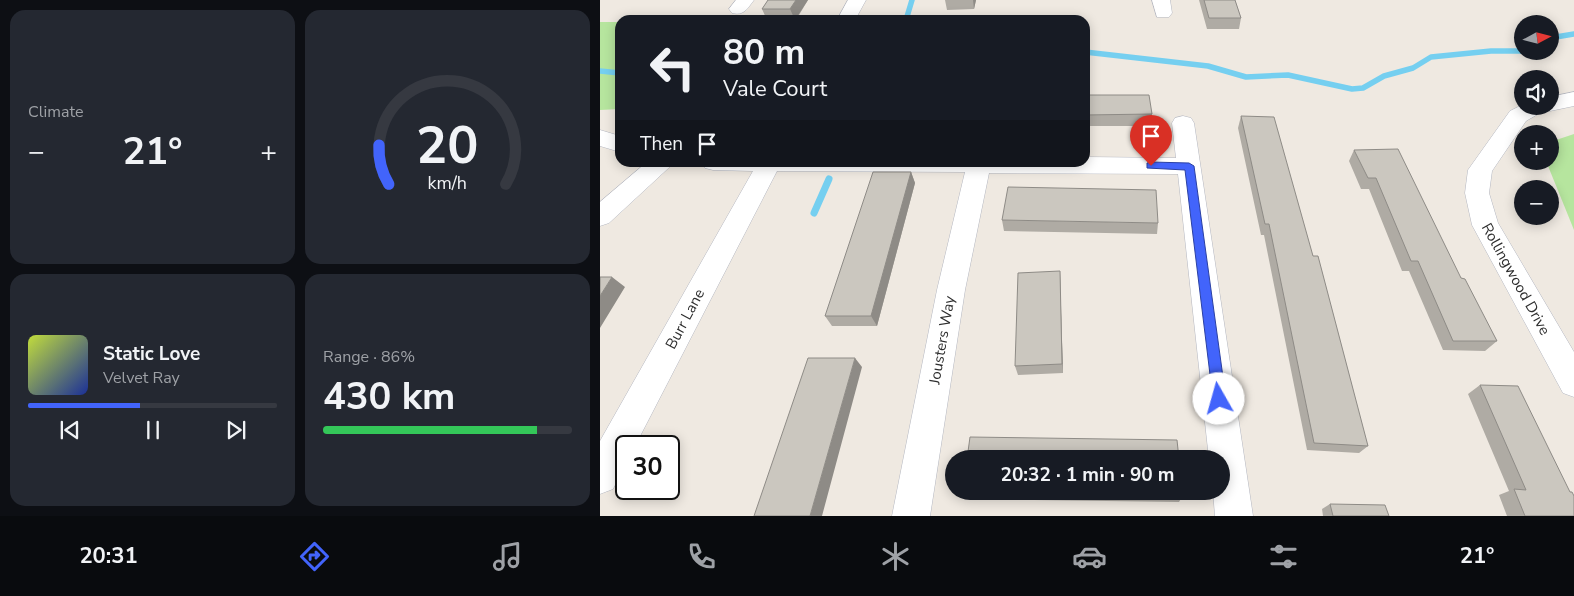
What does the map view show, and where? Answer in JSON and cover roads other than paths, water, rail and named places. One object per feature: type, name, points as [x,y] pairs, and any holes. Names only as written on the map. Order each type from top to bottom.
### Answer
[{"type":"street","points":[[849,15],[857,0]]},
{"type":"street","points":[[1559,102],[1574,99]]},
{"type":"street","name":"Rollingwood Drive","points":[[1520,115],[1480,170],[1476,193],[1479,208],[1485,225],[1574,382]]},
{"type":"street","points":[[1184,122],[1234,516]]},
{"type":"street","points":[[600,138],[615,142]]},
{"type":"street","points":[[1090,165],[1189,166]]},
{"type":"street","points":[[600,216],[657,167]]},
{"type":"street","name":"Burr Lane","points":[[600,476],[768,167]]},
{"type":"street","name":"Jousters Way","points":[[911,516],[951,290],[978,167]]},
{"type":"waterway","points":[[908,15],[912,0]]},
{"type":"waterway","points":[[1559,36],[1574,34]]},
{"type":"waterway","points":[[1090,53],[1208,66],[1246,77],[1288,75],[1352,89],[1363,88],[1384,76],[1413,68],[1431,57],[1491,51],[1514,51]]},
{"type":"waterway","points":[[600,71],[615,72]]},
{"type":"waterway","points":[[814,213],[829,179]]}]
